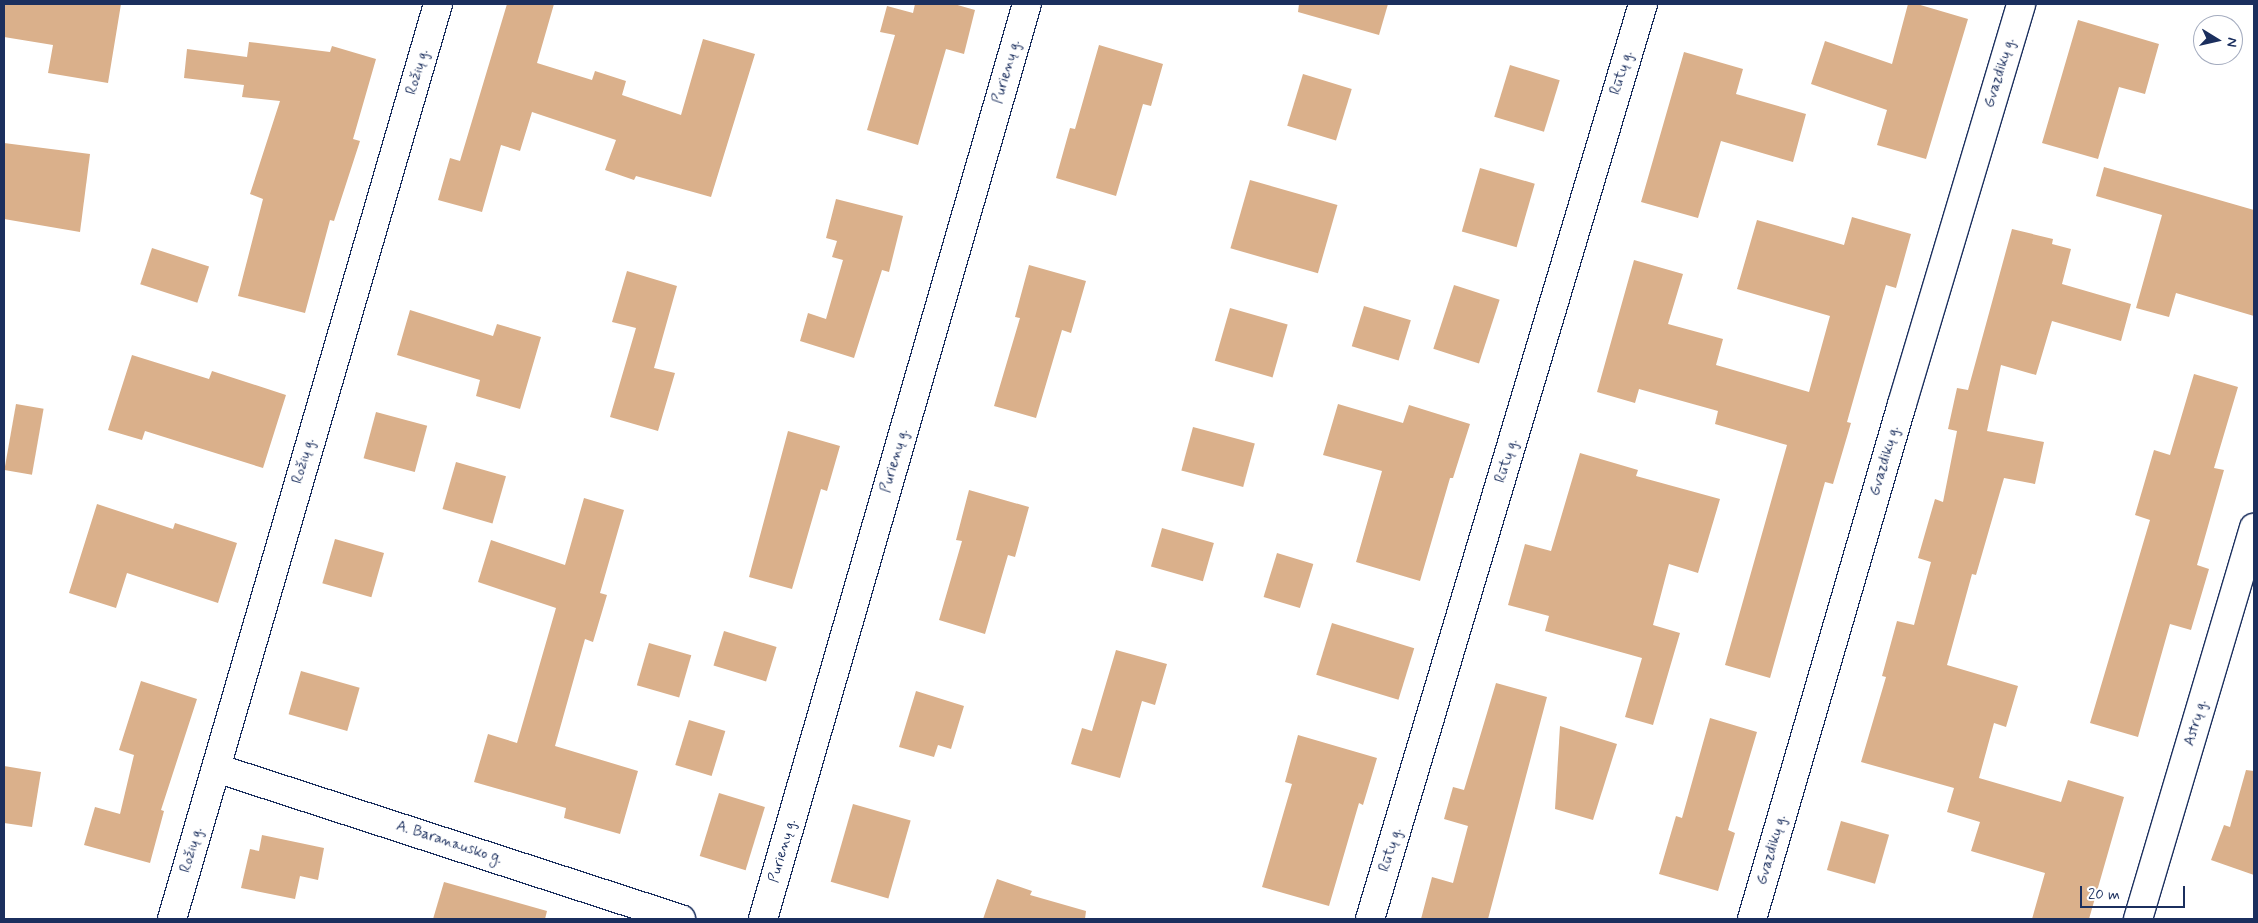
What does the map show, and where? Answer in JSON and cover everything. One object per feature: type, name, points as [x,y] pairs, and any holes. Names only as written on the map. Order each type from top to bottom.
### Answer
[{"type":"street","name":"Rožių g.","points":[[172,919],[438,4]]},
{"type":"street","name":"Purienų g.","points":[[763,919],[1027,4]]},
{"type":"street","name":"Rūtų g.","points":[[1370,919],[1643,4]]},
{"type":"street","name":"Gvazdikų g.","points":[[1752,919],[1899,413],[2021,4]]},
{"type":"street","name":"Astrų g.","points":[[2138,919],[2254,528]]},
{"type":"street","name":"A. Baranausko g.","points":[[216,768],[682,919]]},
{"type":"building","points":[[4,4],[121,4],[108,83],[48,73],[53,45],[4,37]]},
{"type":"building","points":[[507,4],[554,4],[537,63],[592,80],[595,71],[626,81],[622,95],[681,115],[703,39],[755,54],[711,197],[636,176],[634,180],[605,170],[616,140],[532,112],[520,151],[501,145],[482,212],[438,200],[450,158],[460,161]]},
{"type":"building","points":[[915,4],[954,4],[975,10],[964,54],[946,49],[918,145],[867,130],[895,35],[880,32],[887,6],[913,13]]},
{"type":"building","points":[[1299,4],[1388,4],[1379,35],[1298,12]]},
{"type":"building","points":[[1908,4],[1917,4],[1968,19],[1926,159],[1877,145],[1887,110],[1811,84],[1825,41],[1892,64]]},
{"type":"building","points":[[2078,20],[2159,44],[2145,94],[2119,87],[2098,159],[2042,143]]},
{"type":"building","points":[[249,42],[330,52],[332,46],[376,59],[353,139],[360,141],[334,221],[330,220],[305,313],[238,296],[263,199],[250,194],[280,101],[242,97],[244,85],[184,78],[187,49],[247,57]]},
{"type":"building","points":[[1099,45],[1163,64],[1151,106],[1143,104],[1116,196],[1056,178],[1070,128],[1075,129]]},
{"type":"building","points":[[1684,52],[1743,69],[1736,94],[1806,114],[1793,162],[1721,141],[1698,218],[1641,202]]},
{"type":"building","points":[[1510,65],[1560,80],[1544,132],[1494,117]]},
{"type":"building","points":[[1303,74],[1352,89],[1336,141],[1287,126]]},
{"type":"building","points":[[4,143],[90,154],[80,232],[4,219]]},
{"type":"building","points":[[2104,167],[2254,210],[2254,316],[2176,293],[2169,317],[2136,308],[2162,215],[2096,196]]},
{"type":"building","points":[[1480,168],[1535,184],[1517,247],[1462,231]]},
{"type":"building","points":[[1250,180],[1337,205],[1318,273],[1230,248]]},
{"type":"building","points":[[836,199],[903,216],[889,272],[882,270],[854,358],[800,341],[808,313],[826,319],[843,260],[832,257],[837,241],[826,238]]},
{"type":"building","points":[[1852,217],[1911,234],[1896,288],[1886,285],[1847,422],[1851,423],[1833,484],[1825,482],[1770,678],[1725,665],[1787,445],[1715,424],[1718,411],[1639,389],[1635,403],[1597,392],[1634,260],[1683,274],[1668,324],[1723,339],[1716,365],[1809,392],[1830,316],[1737,289],[1757,220],[1844,245]]},
{"type":"building","points":[[2012,229],[2053,239],[2052,244],[2071,249],[2062,284],[2131,304],[2121,341],[2052,321],[2036,375],[2001,365],[1987,431],[2044,442],[2035,484],[2004,478],[1976,575],[1972,574],[1947,665],[2018,686],[2006,727],[1994,723],[1979,778],[2061,802],[2068,780],[2124,797],[2089,919],[2032,919],[2045,873],[1971,851],[1980,822],[1947,812],[1954,788],[1861,762],[1886,677],[1882,676],[1897,621],[1914,625],[1931,562],[1918,558],[1935,499],[1943,502],[1957,431],[1948,429],[1957,388],[1968,390]]},
{"type":"building","points":[[152,248],[209,267],[197,303],[140,284]]},
{"type":"building","points":[[1029,265],[1086,281],[1071,333],[1062,330],[1036,418],[994,406],[1020,318],[1015,317]]},
{"type":"building","points":[[627,271],[677,286],[654,368],[675,373],[658,431],[610,417],[636,328],[612,322]]},
{"type":"building","points":[[1454,285],[1500,300],[1479,364],[1433,349]]},
{"type":"building","points":[[1364,306],[1411,320],[1399,360],[1352,346]]},
{"type":"building","points":[[1230,308],[1288,325],[1273,377],[1215,361]]},
{"type":"building","points":[[410,310],[493,336],[497,324],[541,337],[520,409],[476,396],[480,380],[397,355]]},
{"type":"building","points":[[132,355],[209,379],[212,371],[286,395],[263,468],[145,431],[142,440],[108,430]]},
{"type":"building","points":[[2194,374],[2238,387],[2214,468],[2224,470],[2197,565],[2209,569],[2191,630],[2170,624],[2138,737],[2090,723],[2150,520],[2135,515],[2154,450],[2170,455]]},
{"type":"building","points":[[16,404],[44,409],[32,475],[4,470]]},
{"type":"building","points":[[1338,404],[1403,423],[1409,405],[1470,424],[1453,478],[1450,478],[1420,581],[1356,562],[1382,471],[1323,455]]},
{"type":"building","points":[[376,412],[427,426],[415,472],[364,458]]},
{"type":"building","points":[[1193,427],[1255,444],[1243,487],[1181,470]]},
{"type":"building","points":[[788,431],[840,446],[827,491],[821,489],[792,589],[749,577]]},
{"type":"building","points":[[1580,453],[1638,470],[1636,476],[1720,499],[1698,573],[1669,564],[1653,625],[1680,633],[1653,725],[1625,717],[1642,658],[1545,631],[1549,616],[1508,605],[1525,544],[1551,551]]},
{"type":"building","points":[[456,462],[506,476],[492,523],[442,509]]},
{"type":"building","points":[[969,490],[1029,507],[1015,557],[1008,555],[985,634],[939,620],[962,541],[956,540]]},
{"type":"building","points":[[584,498],[624,510],[600,593],[607,595],[593,642],[585,639],[555,746],[638,771],[620,834],[564,818],[566,808],[474,782],[488,734],[517,743],[556,608],[478,582],[491,540],[565,565]]},
{"type":"building","points":[[97,504],[173,529],[175,523],[237,543],[218,603],[127,573],[116,608],[69,593]]},
{"type":"building","points":[[1162,528],[1214,543],[1203,581],[1151,566]]},
{"type":"building","points":[[335,539],[384,553],[371,597],[322,583]]},
{"type":"building","points":[[1277,553],[1313,564],[1300,608],[1264,597]]},
{"type":"building","points":[[1332,623],[1414,648],[1398,700],[1316,675]]},
{"type":"building","points":[[724,631],[777,647],[766,682],[713,665]]},
{"type":"building","points":[[649,643],[691,655],[679,697],[637,685]]},
{"type":"building","points":[[1116,650],[1167,664],[1155,705],[1142,701],[1120,778],[1071,764],[1082,728],[1092,731]]},
{"type":"building","points":[[301,671],[360,688],[347,731],[289,714]]},
{"type":"building","points":[[141,681],[197,699],[161,810],[164,811],[150,863],[84,845],[95,807],[120,814],[134,755],[119,750]]},
{"type":"building","points":[[1496,683],[1547,697],[1488,919],[1421,919],[1432,877],[1453,883],[1468,826],[1444,819],[1453,787],[1464,790]]},
{"type":"building","points":[[916,691],[964,706],[951,749],[938,745],[934,757],[899,747]]},
{"type":"building","points":[[1710,718],[1757,732],[1728,830],[1735,833],[1718,891],[1659,874],[1676,816],[1682,818]]},
{"type":"building","points":[[689,720],[725,731],[712,776],[675,765]]},
{"type":"building","points":[[1560,726],[1617,744],[1593,820],[1555,809]]},
{"type":"building","points":[[1298,735],[1377,758],[1363,805],[1359,803],[1329,906],[1262,887],[1292,784],[1285,782]]},
{"type":"building","points":[[4,766],[41,772],[32,827],[4,823]]},
{"type":"building","points":[[2246,770],[2254,771],[2254,875],[2211,860],[2224,825],[2230,827]]},
{"type":"building","points":[[719,793],[765,807],[746,870],[700,856]]},
{"type":"building","points":[[853,804],[911,821],[888,898],[831,882]]},
{"type":"building","points":[[1841,821],[1889,835],[1875,884],[1827,870]]},
{"type":"building","points":[[262,835],[324,848],[318,880],[300,876],[295,899],[241,888],[250,849],[259,851]]},
{"type":"building","points":[[997,879],[1032,891],[1030,895],[1086,911],[1085,919],[983,919]]},
{"type":"building","points":[[444,882],[547,911],[545,919],[433,919]]}]
